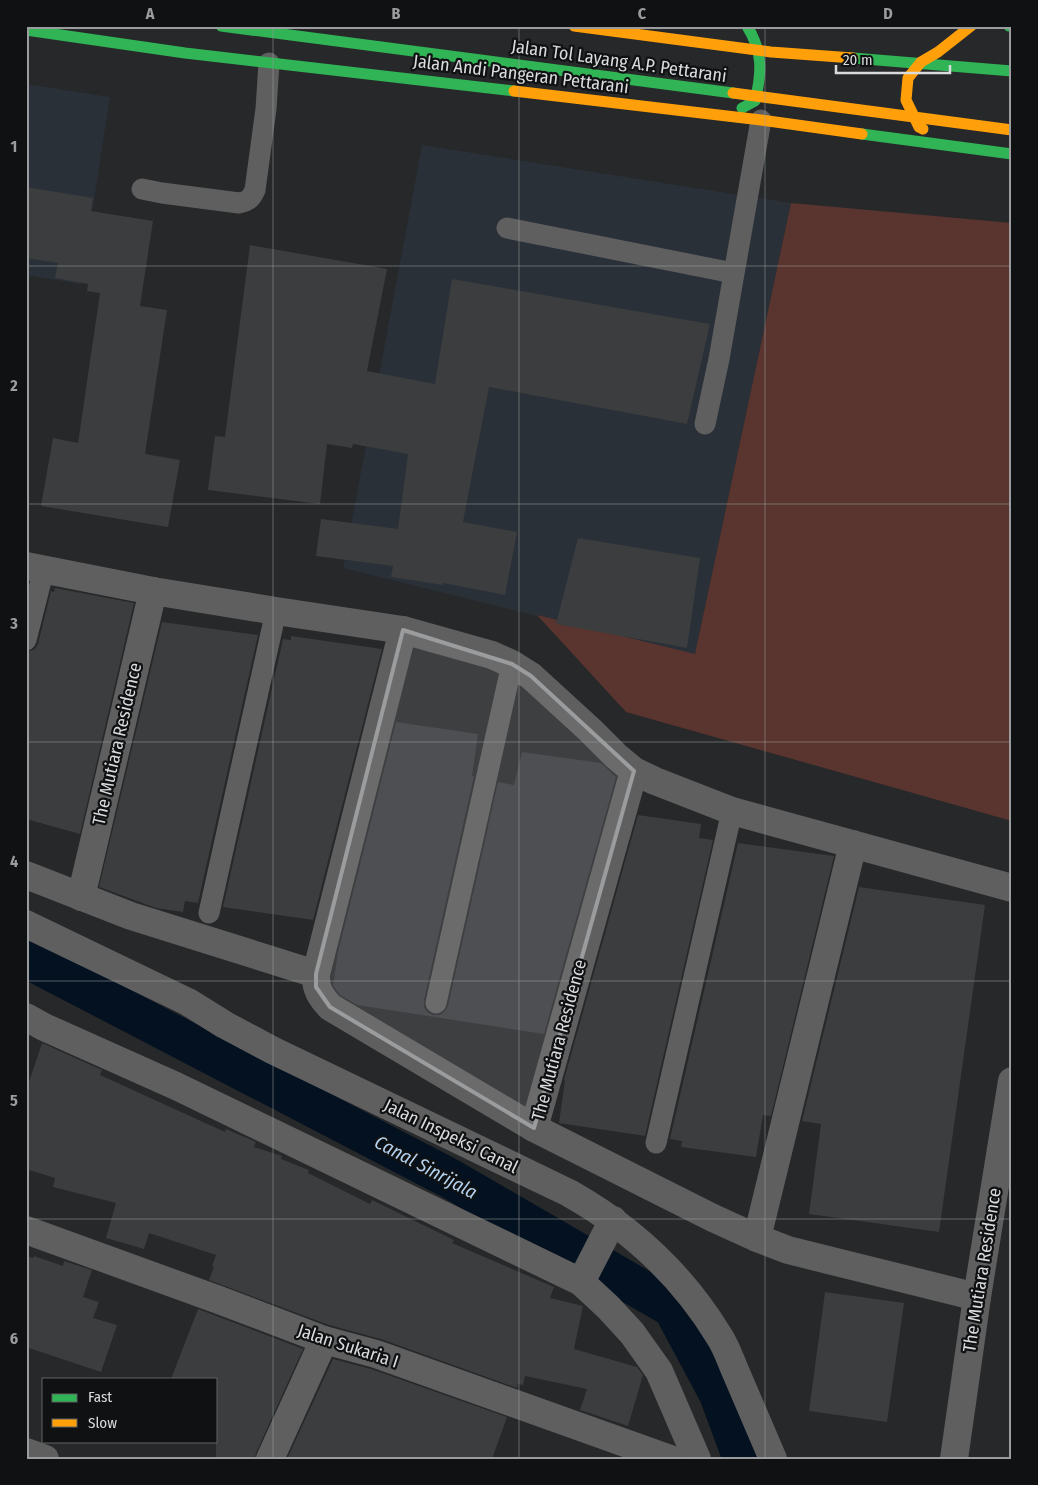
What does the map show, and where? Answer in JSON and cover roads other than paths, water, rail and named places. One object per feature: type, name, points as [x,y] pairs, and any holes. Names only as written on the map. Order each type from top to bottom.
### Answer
[{"type":"highway","name":"Jalan Tol Layang A.P. Pettarani","points":[[221,26],[1012,130]]},
{"type":"highway","name":"Jalan Tol Layang A.P. Pettarani","points":[[574,26],[771,52],[1012,69]]},
{"type":"highway","points":[[702,114],[740,110],[755,101],[760,82],[762,61],[751,33],[746,26]]},
{"type":"highway","points":[[958,147],[919,127],[906,100],[908,78],[921,62],[938,52],[971,26]]},
{"type":"highway","name":"Jalan Andi Pangeran Pettarani","points":[[26,30],[185,53],[761,120],[1012,154]]},
{"type":"highway","points":[[952,31],[969,42]]},
{"type":"highway","points":[[995,57],[1012,69]]},
{"type":"street","points":[[35,568],[153,591],[403,630],[492,655],[512,664],[531,676],[634,771],[732,811],[1012,888]]},
{"type":"street","name":"The Mutiara Residence","points":[[82,897],[153,591]]},
{"type":"street","points":[[403,630],[316,974],[316,987],[322,999],[330,1007],[534,1128]]},
{"type":"street","name":"The Mutiara Residence","points":[[634,771],[534,1128],[713,1218],[788,1250],[977,1297]]},
{"type":"street","points":[[757,1238],[853,844]]},
{"type":"street","points":[[26,875],[131,916],[316,974]]},
{"type":"street","name":"Jalan Inspeksi Canal","points":[[26,924],[188,1002],[272,1050],[569,1193],[663,1263],[687,1291],[720,1337],[773,1459]]},
{"type":"street","points":[[26,1017],[583,1278],[632,1333],[659,1372],[697,1459]]},
{"type":"street","name":"The Mutiara Residence","points":[[954,1459],[977,1297],[1012,1081]]},
{"type":"street","points":[[583,1278],[611,1224]]},
{"type":"street","name":"Jalan Sukaria I","points":[[26,1230],[324,1340],[376,1354],[670,1459]]},
{"type":"street","points":[[270,1459],[324,1340]]},
{"type":"street","points":[[26,1452],[45,1459]]},
{"type":"lane","points":[[142,189],[239,203],[246,202],[251,198],[255,190],[266,109],[269,63]]},
{"type":"lane","points":[[704,424],[719,359],[761,120]]},
{"type":"lane","points":[[507,228],[733,273]]},
{"type":"lane","points":[[26,640],[35,568]]},
{"type":"lane","points":[[209,913],[276,611]]},
{"type":"lane","points":[[436,1002],[512,664]]},
{"type":"lane","points":[[656,1143],[732,811]]},
{"type":"waterway","name":"Canal Sinrijala","points":[[26,958],[449,1178],[673,1308],[719,1394],[743,1459]]}]
